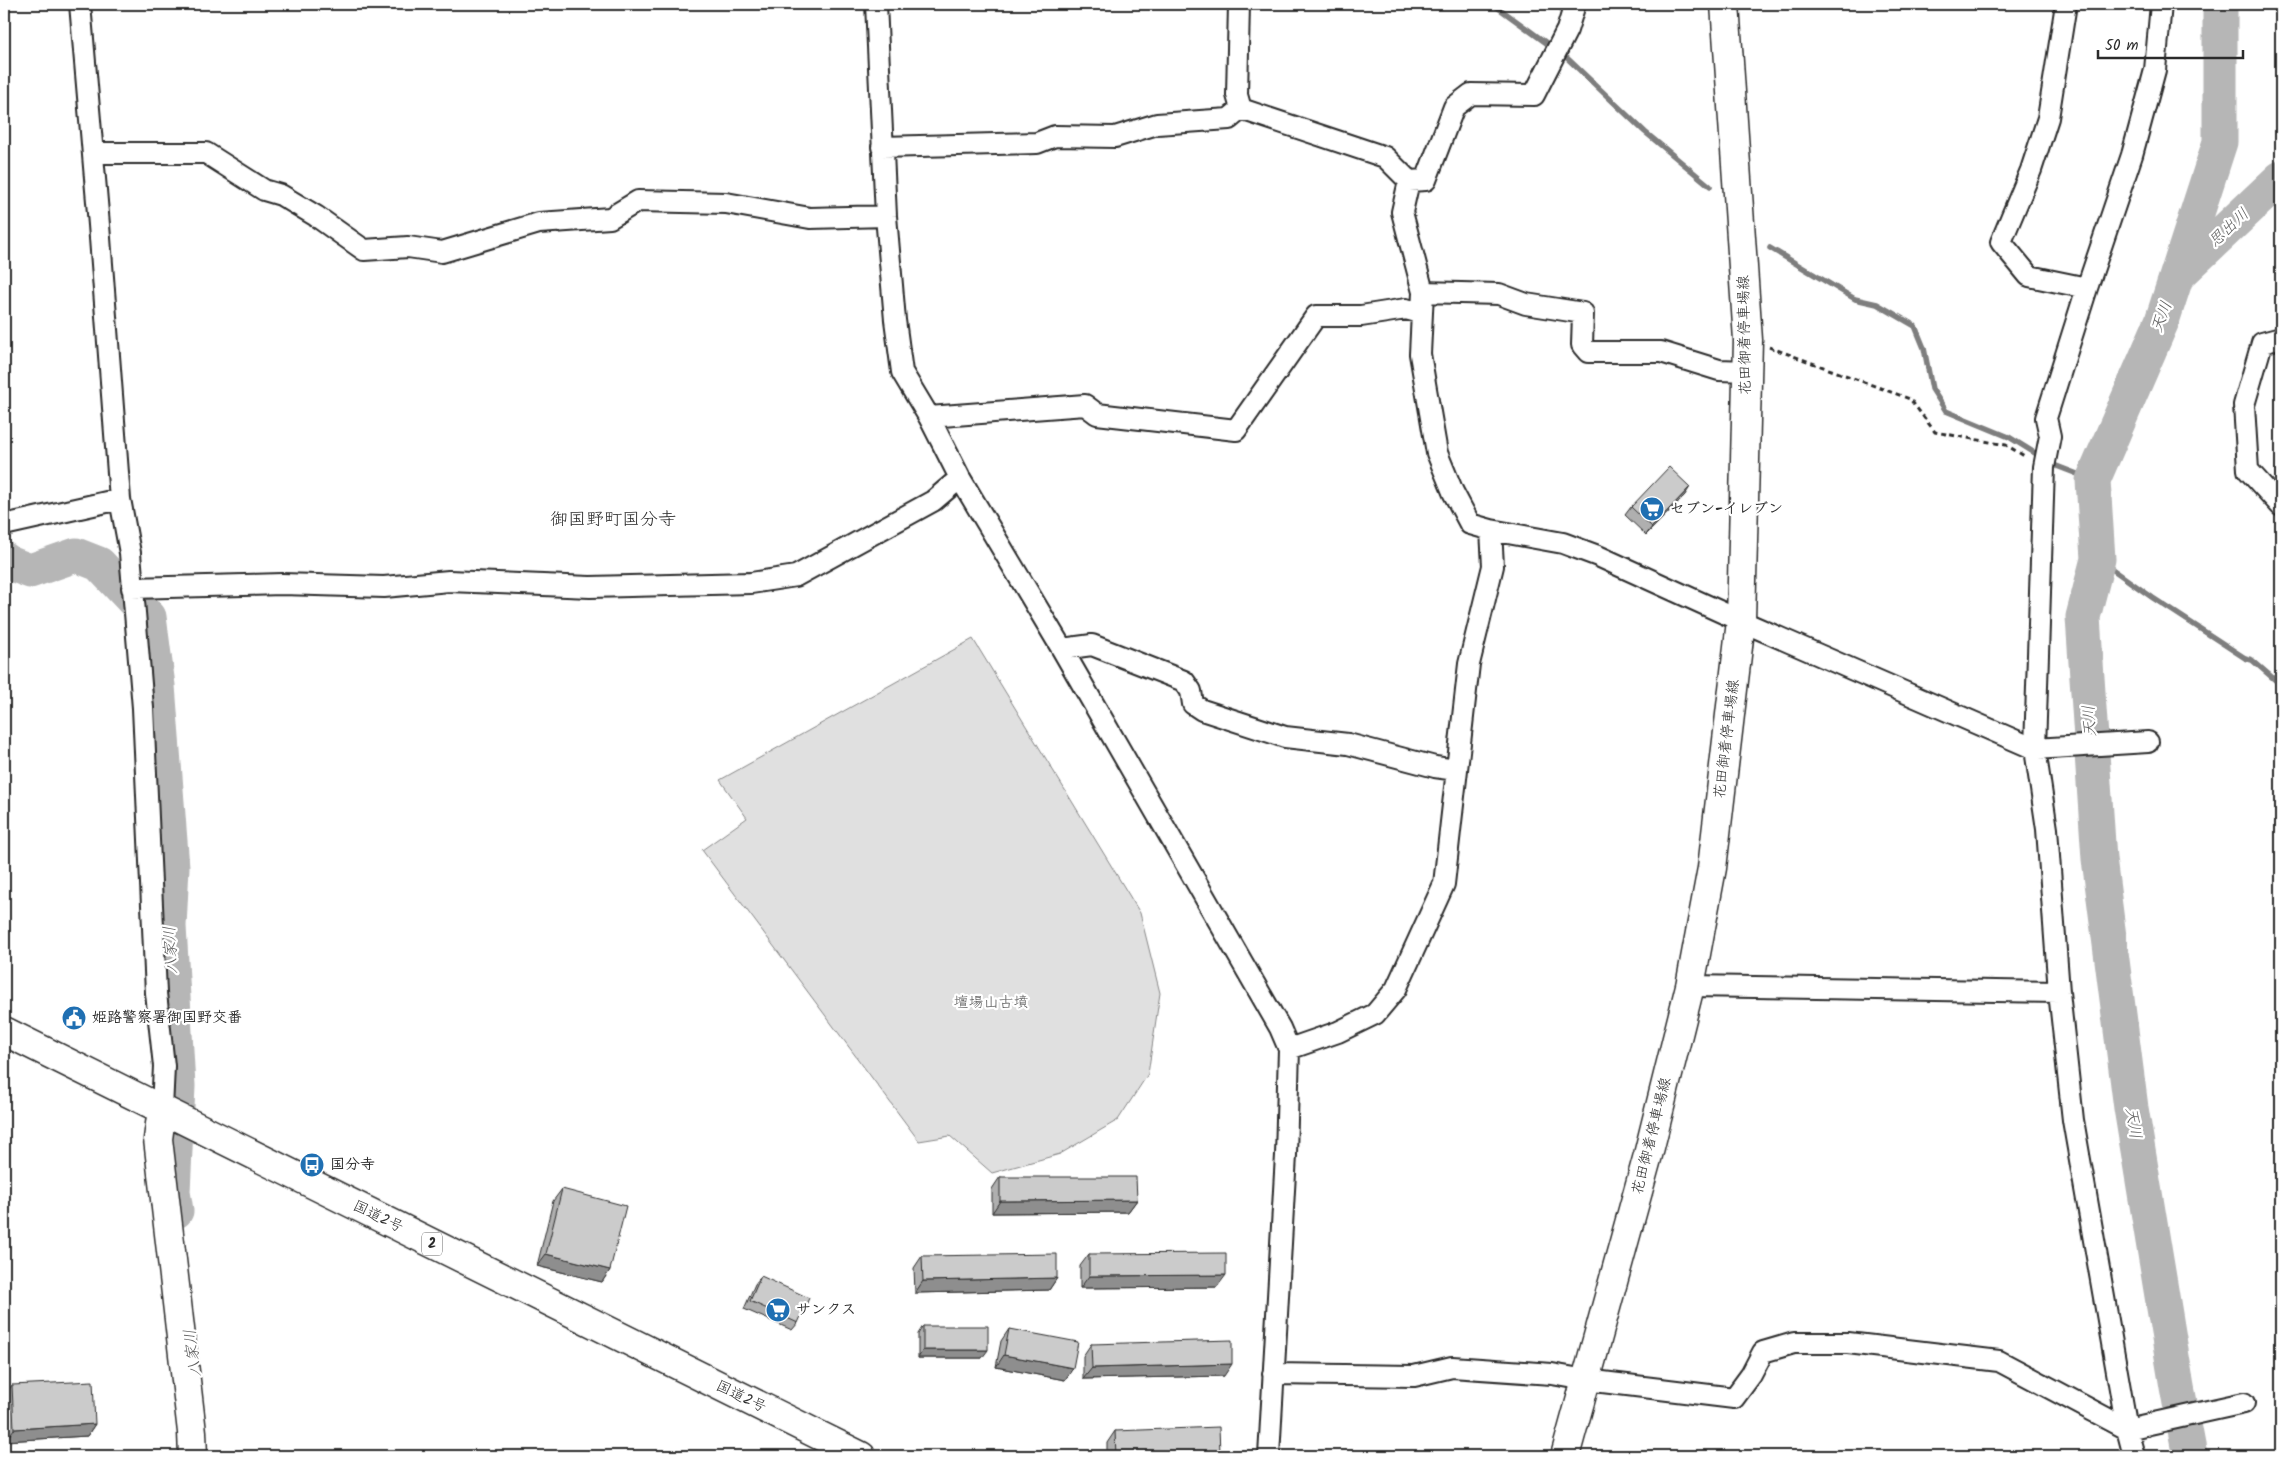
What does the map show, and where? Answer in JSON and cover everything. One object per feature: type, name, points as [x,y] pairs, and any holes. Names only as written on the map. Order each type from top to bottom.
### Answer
[{"type":"main road","name":"花田御着停車場線","points":[[1565,1456],[1648,1155],[1690,986],[1712,868],[1741,621],[1748,340],[1725,4]]},
{"type":"main road","name":"国道2号","points":[[4,1031],[162,1109],[833,1450],[861,1456]]},
{"type":"main road","points":[[162,1109],[158,1139],[192,1432],[193,1456]]},
{"type":"street","points":[[80,4],[120,499],[130,553],[143,708],[156,993],[164,1066],[162,1109]]},
{"type":"street","points":[[876,4],[886,216],[895,320],[902,372],[929,418],[960,478],[1062,649],[1270,1010],[1289,1049],[1286,1155],[1269,1456]]},
{"type":"street","points":[[1239,4],[1237,95],[1241,109]]},
{"type":"street","points":[[1241,109],[1385,157],[1409,181],[1426,180],[1454,107],[1471,94],[1534,95],[1568,30],[1575,4]]},
{"type":"street","points":[[2066,4],[2048,118],[2030,170],[2001,242],[2029,276],[2086,288]]},
{"type":"street","points":[[2134,1456],[2134,1428],[2073,1120],[2059,992],[2047,829],[2034,749],[2044,467],[2050,436],[2046,418],[2086,288],[2132,155],[2155,70],[2161,4]]},
{"type":"street","points":[[882,147],[1037,143],[1055,136],[1115,137],[1157,124],[1228,120],[1241,109]]},
{"type":"street","points":[[93,153],[206,153],[264,190],[281,195],[309,212],[364,250],[408,247],[442,252],[539,223],[610,218],[638,201],[726,203],[810,218],[886,216]]},
{"type":"street","points":[[1409,181],[1402,212],[1423,292],[1420,354],[1437,453],[1453,492],[1470,524],[1491,530],[1563,543],[1598,556],[1741,621],[2034,749],[2148,742]]},
{"type":"street","points":[[1423,292],[1499,294],[1526,304],[1583,313],[1582,345],[1588,352],[1661,352],[1719,370],[1747,371]]},
{"type":"street","points":[[929,418],[1085,405],[1097,414],[1236,430],[1316,316],[1361,316],[1406,309],[1422,313]]},
{"type":"street","points":[[2281,338],[2262,342],[2244,405],[2248,470],[2281,506]]},
{"type":"street","points":[[132,588],[282,584],[384,587],[448,581],[590,587],[751,583],[796,576],[933,500],[960,478]]},
{"type":"street","points":[[4,525],[120,499]]},
{"type":"street","points":[[1289,1049],[1338,1032],[1375,1014],[1396,989],[1444,884],[1469,664],[1493,566],[1491,530]]},
{"type":"street","points":[[1062,649],[1092,645],[1184,681],[1191,691],[1193,704],[1202,710],[1284,737],[1348,744],[1435,767],[1456,770]]},
{"type":"street","points":[[1690,986],[2059,992]]},
{"type":"street","points":[[1273,1374],[1414,1376],[1452,1366],[1552,1374],[1586,1380],[1734,1398],[1751,1375],[1763,1352],[1794,1343],[1848,1343],[1999,1361],[2134,1428],[2244,1403]]},
{"type":"path","points":[[1748,340],[1910,399],[1935,432],[2006,445],[2044,467]]},
{"type":"green space","name":"壇場山古墳","points":[[973,639],[1140,913],[1160,993],[1148,1074],[1118,1120],[1060,1154],[992,1173],[950,1136],[919,1141],[702,850],[747,818],[720,780]]},
{"type":"building","points":[[1669,467],[1690,487],[1652,527],[1631,507]]},
{"type":"building","points":[[1000,1177],[1136,1177],[1137,1200],[1000,1201]]},
{"type":"building","points":[[562,1189],[626,1206],[610,1270],[546,1254]]},
{"type":"building","points":[[1226,1253],[1226,1275],[1089,1276],[1089,1254]]},
{"type":"building","points":[[1057,1254],[1057,1278],[923,1281],[922,1256]]},
{"type":"building","points":[[761,1276],[809,1298],[798,1323],[750,1301]]},
{"type":"building","points":[[923,1326],[988,1326],[988,1350],[923,1350]]},
{"type":"building","points":[[1009,1329],[1078,1342],[1073,1368],[1004,1355]]},
{"type":"building","points":[[1232,1340],[1232,1364],[1092,1368],[1091,1344]]},
{"type":"building","points":[[93,1381],[95,1424],[14,1429],[12,1385]]},
{"type":"building","points":[[1219,1427],[1220,1453],[1116,1456],[1115,1431]]},
{"type":"waterway","points":[[1493,4],[1567,58],[1645,132],[1710,186]]},
{"type":"waterway","name":"天川","points":[[2190,1456],[2131,1108],[2099,859],[2083,617],[2098,559],[2093,480],[2162,321],[2220,142],[2220,4]]},
{"type":"waterway","name":"思出川","points":[[2178,275],[2281,178]]},
{"type":"waterway","points":[[1770,248],[1855,299],[1877,304],[1915,326],[1924,348],[1932,389],[1946,411],[2009,437],[2054,465],[2093,480]]},
{"type":"waterway","name":"八家川","points":[[4,559],[9,563],[30,571],[76,555],[99,564],[149,617],[158,686],[172,867],[169,926],[178,1086],[173,1192],[176,1211]]},
{"type":"waterway","points":[[2098,559],[2153,598],[2245,658],[2252,660],[2281,685]]},
{"type":"place","name":"セブン-イレブン","points":[[1652,509]]},
{"type":"place","name":"姫路警察署御国野交番","points":[[74,1018]]},
{"type":"place","name":"国分寺","points":[[312,1165]]},
{"type":"place","name":"サンクス","points":[[778,1310]]},
{"type":"district","name":"御国野町国分寺","points":[[613,520]]}]
